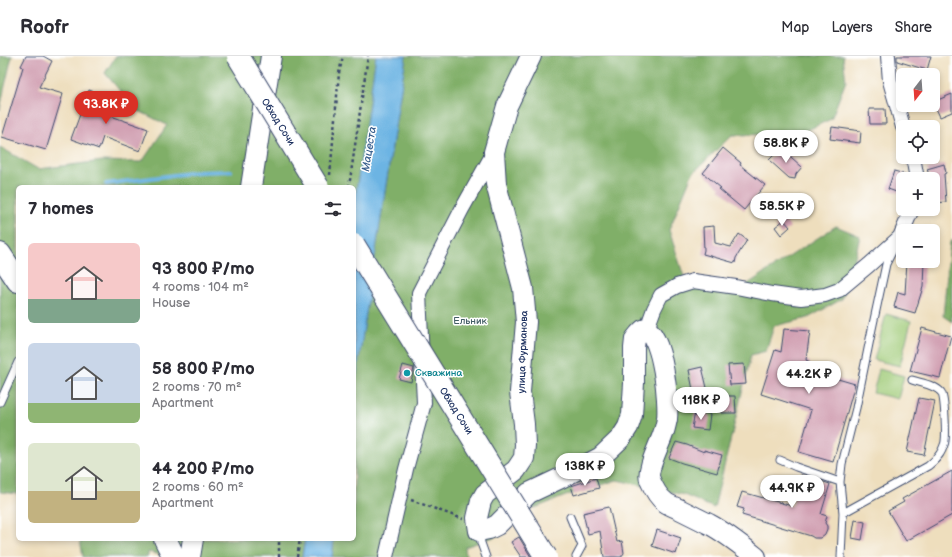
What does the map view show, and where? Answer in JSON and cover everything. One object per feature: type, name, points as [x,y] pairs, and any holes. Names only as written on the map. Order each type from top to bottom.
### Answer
[{"type":"highway","name":"Обход Сочи","points":[[238,56],[324,183]]},
{"type":"highway","name":"Обход Сочи","points":[[356,248],[546,557]]},
{"type":"highway","points":[[0,254],[16,277]]},
{"type":"highway","points":[[166,541],[174,557]]},
{"type":"street","points":[[250,185],[271,56]]},
{"type":"street","name":"улица Фурманова","points":[[386,557],[406,469],[424,403],[419,293],[462,209],[494,152],[507,106],[531,56]]},
{"type":"street","points":[[888,56],[890,81],[901,120]]},
{"type":"street","name":"улица Фурманова","points":[[479,528],[477,518],[481,501],[486,494],[516,470],[524,458],[526,445],[520,392],[526,322],[523,288],[501,208],[496,184],[494,152]]},
{"type":"street","points":[[648,330],[654,309],[661,295],[677,286],[693,281],[801,298],[825,295],[839,290],[896,241]]},
{"type":"street","points":[[479,528],[489,529],[497,525],[529,493],[563,478],[601,457],[621,438],[628,427],[632,415],[635,339],[643,330],[648,330]]},
{"type":"street","points":[[648,330],[655,340],[661,356],[666,381],[667,405],[667,418],[664,433],[650,469],[650,480],[655,490],[665,502],[733,538],[756,557]]},
{"type":"street","points":[[190,557],[193,541]]},
{"type":"lane","points":[[841,557],[843,513],[840,482],[842,464],[856,408],[886,264],[896,245]]},
{"type":"lane","points":[[0,402],[16,366]]},
{"type":"lane","points":[[843,513],[928,466],[936,459],[942,450],[945,441],[944,402],[942,394],[934,387],[912,380]]},
{"type":"lane","points":[[780,460],[840,482]]},
{"type":"lane","points":[[570,517],[582,546],[576,557]]},
{"type":"lane","points":[[479,528],[481,542],[486,557]]},
{"type":"path","points":[[324,183],[339,73],[343,56]]},
{"type":"path","points":[[349,185],[368,56]]},
{"type":"path","points":[[400,496],[479,528]]},
{"type":"path","points":[[279,541],[279,557]]},
{"type":"path","points":[[297,557],[300,541]]},
{"type":"green space","points":[[0,56],[12,56],[0,110]]},
{"type":"green space","points":[[116,56],[376,56],[356,192],[356,185],[16,185],[16,494],[0,492],[0,147],[38,169],[102,161],[142,162],[167,125],[135,109],[105,73]]},
{"type":"green space","name":"Ельник","points":[[406,56],[843,56],[846,81],[831,119],[799,134],[732,135],[692,174],[669,230],[686,283],[737,291],[836,226],[860,236],[852,270],[842,299],[808,318],[774,326],[766,351],[751,355],[714,508],[684,495],[617,480],[571,494],[532,509],[500,535],[465,547],[466,557],[332,557],[334,541],[356,541],[356,378]]},
{"type":"green space","points":[[952,240],[952,322],[943,316],[950,242]]},
{"type":"green space","points":[[886,314],[911,321],[900,366],[874,360]]},
{"type":"green space","points":[[879,369],[904,376],[898,399],[873,393]]},
{"type":"green space","points":[[80,541],[305,541],[302,557],[170,557],[148,552],[148,557],[83,557]]},
{"type":"water","name":"Мацеста","points":[[376,56],[406,56],[356,378],[356,192]]},
{"type":"water","points":[[305,541],[334,541],[332,557],[302,557]]},
{"type":"building","points":[[26,56],[43,56],[52,61],[39,87],[63,94],[46,150],[2,137],[23,67],[21,66]]},
{"type":"building","points":[[897,56],[931,56],[928,68],[920,68],[897,61]]},
{"type":"building","points":[[89,90],[117,100],[111,116],[148,129],[140,151],[103,137],[99,149],[71,139]]},
{"type":"building","points":[[952,94],[952,112],[940,117],[938,112],[940,112],[940,99]]},
{"type":"building","points":[[869,109],[885,109],[886,124],[870,124]]},
{"type":"building","points":[[832,127],[861,131],[860,143],[830,139]]},
{"type":"building","points":[[723,148],[741,163],[740,165],[765,185],[744,210],[703,173]]},
{"type":"building","points":[[781,148],[802,167],[796,174],[795,179],[789,178],[769,160]]},
{"type":"building","points":[[944,164],[946,173],[944,174],[946,202],[940,203],[940,172],[928,172],[927,169]]},
{"type":"building","points":[[894,171],[898,172],[896,172],[896,192],[888,189]]},
{"type":"building","points":[[784,220],[790,227],[781,235],[775,227]]},
{"type":"building","points":[[714,226],[715,243],[731,247],[739,234],[747,240],[736,258],[735,263],[703,254],[703,227]]},
{"type":"building","points":[[907,268],[924,268],[923,287],[915,313],[894,307],[898,292],[905,294]]},
{"type":"building","points":[[922,328],[951,336],[940,378],[910,371]]},
{"type":"building","points":[[784,329],[810,331],[806,360],[810,362],[807,370],[855,384],[833,462],[799,452],[811,410],[761,394],[775,350],[781,352]]},
{"type":"building","points":[[744,364],[746,384],[730,385],[728,365]]},
{"type":"building","name":"Скважина","points":[[403,365],[414,368],[411,382],[399,379]]},
{"type":"building","points":[[702,367],[708,392],[694,395],[689,370]]},
{"type":"building","points":[[720,396],[735,396],[736,413],[721,413]]},
{"type":"building","points":[[919,398],[935,401],[924,455],[907,452]]},
{"type":"building","points":[[695,412],[710,414],[708,430],[692,428]]},
{"type":"building","points":[[676,442],[704,452],[704,450],[722,455],[717,473],[669,458]]},
{"type":"building","points":[[952,471],[952,515],[906,541],[888,511],[904,502],[902,499]]},
{"type":"building","points":[[801,475],[830,484],[821,514],[827,516],[825,523],[827,529],[825,534],[820,538],[814,538],[742,515],[744,509],[737,507],[742,492],[792,506]]},
{"type":"building","points":[[596,478],[599,488],[574,495],[571,486]]},
{"type":"building","points":[[609,507],[617,542],[622,541],[624,553],[621,557],[604,557],[600,531],[588,534],[583,513]]},
{"type":"building","points":[[855,520],[865,522],[862,540],[852,538]]},
{"type":"building","points":[[657,530],[681,538],[676,554],[652,546]]},
{"type":"building","points":[[519,537],[531,557],[521,557],[511,542]]},
{"type":"waterway","points":[[106,184],[197,172],[231,171]]},
{"type":"place","name":"Скважина","points":[[407,373]]}]
